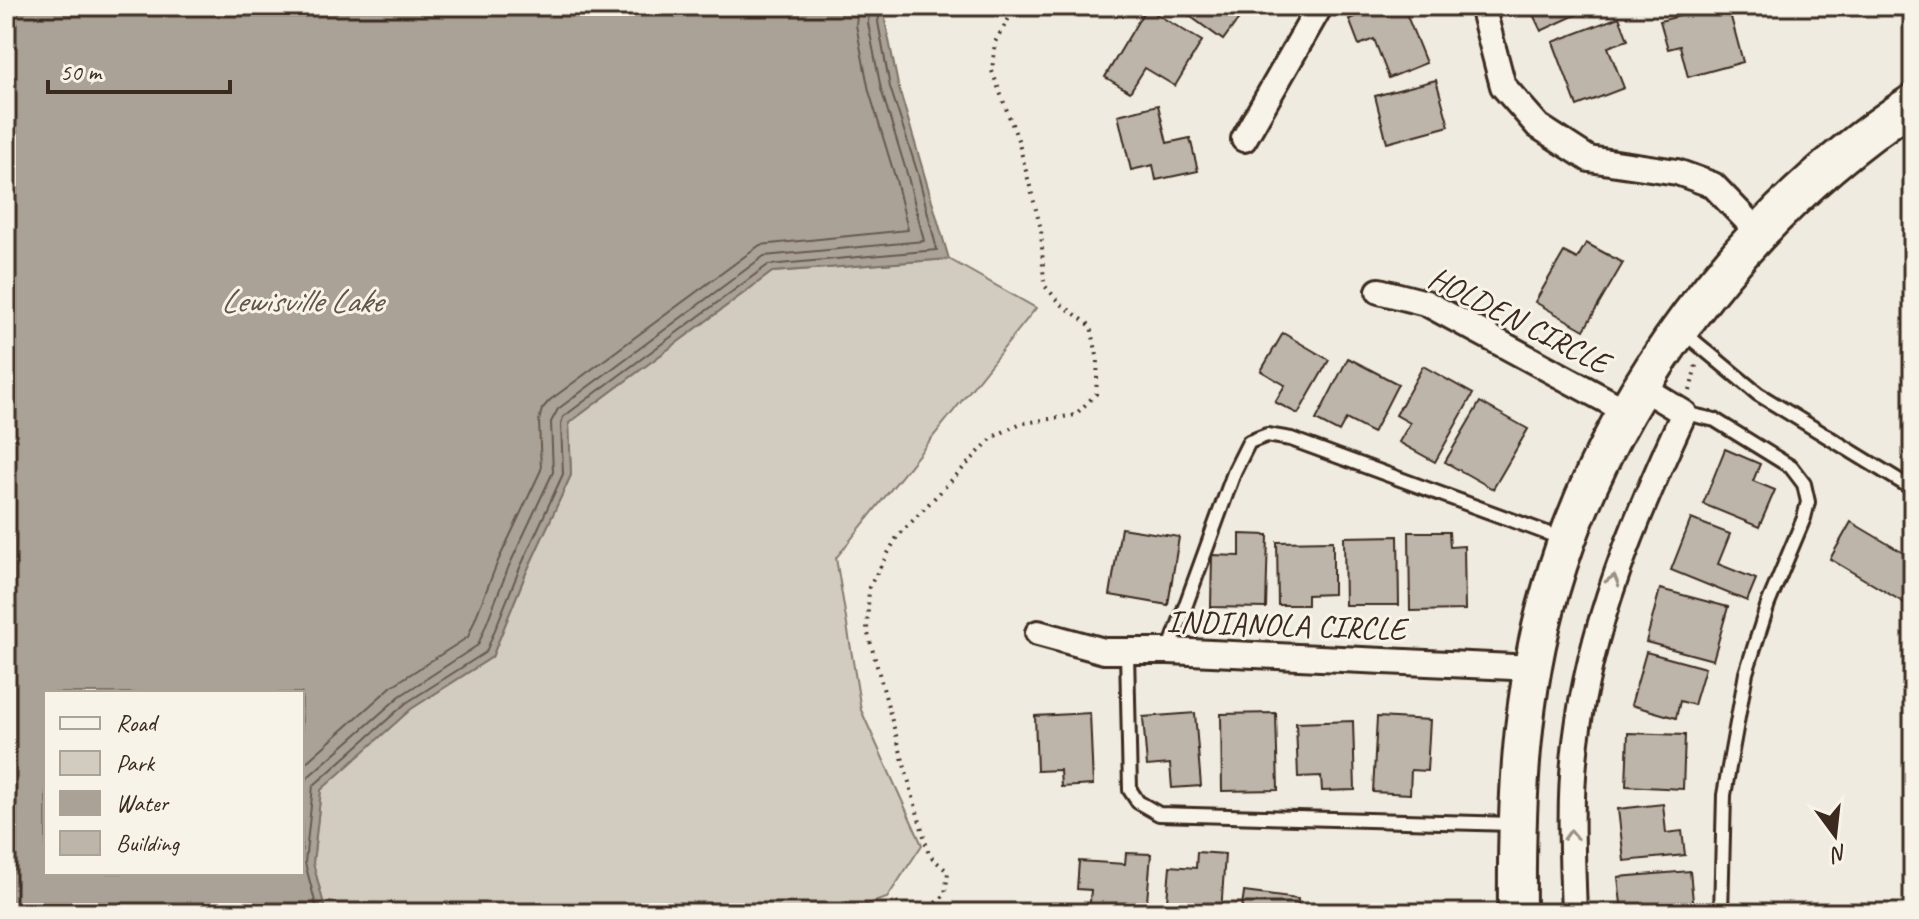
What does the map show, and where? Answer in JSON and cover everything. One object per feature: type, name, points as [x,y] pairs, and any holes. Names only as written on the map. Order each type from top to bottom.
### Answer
[{"type":"main road","points":[[1517,913],[1516,824],[1521,736],[1550,592],[1567,540],[1604,456],[1635,400],[1690,338],[1760,234],[1813,182],[1884,122],[1913,103]]},
{"type":"street","points":[[1244,139],[1320,6]]},
{"type":"street","points":[[1482,6],[1503,86],[1538,126],[1589,159],[1677,172],[1713,185],[1760,234]]},
{"type":"street","name":"HOLDEN CIRCLE","points":[[1379,291],[1426,303],[1635,400],[1684,413]]},
{"type":"street","points":[[1574,913],[1571,809],[1576,740],[1589,667],[1617,567],[1684,413]]},
{"type":"street","name":"INDIANOLA CIRCLE","points":[[1038,633],[1104,651],[1169,651],[1534,668]]},
{"type":"lane","points":[[1690,338],[1758,394],[1913,489]]},
{"type":"lane","points":[[1684,413],[1715,420],[1791,467],[1804,484],[1808,502],[1768,604],[1743,687],[1724,795],[1721,913]]},
{"type":"lane","points":[[1169,651],[1235,470],[1249,442],[1267,435],[1291,439],[1567,540]]},
{"type":"lane","points":[[1127,652],[1130,790],[1138,802],[1159,814],[1516,824]]},
{"type":"path","points":[[923,913],[945,895],[948,872],[929,855],[867,630],[869,587],[897,537],[993,437],[1019,424],[1075,415],[1096,394],[1098,361],[1091,326],[1061,304],[1044,285],[1041,229],[1018,140],[992,71],[995,42],[1016,6]]},
{"type":"path","points":[[1684,413],[1690,338]]},
{"type":"green space","points":[[949,259],[1036,308],[836,558],[861,710],[922,845],[887,898],[838,913],[326,913],[313,863],[321,789],[411,709],[492,657],[571,475],[569,423],[772,272]]},
{"type":"water","name":"Lewisville Lake","points":[[6,6],[889,6],[885,20],[898,85],[949,259],[772,272],[569,423],[571,475],[492,657],[411,709],[321,790],[313,863],[326,913],[6,913]]},
{"type":"building","points":[[1176,6],[1248,6],[1223,40]]},
{"type":"building","points":[[1382,6],[1403,6],[1426,63],[1389,78],[1374,39],[1359,45],[1349,19]]},
{"type":"building","points":[[1529,6],[1595,6],[1541,31]]},
{"type":"building","points":[[1728,6],[1743,62],[1688,77],[1680,46],[1668,49],[1660,21]]},
{"type":"building","points":[[1146,8],[1202,41],[1175,86],[1145,68],[1130,92],[1105,77]]},
{"type":"building","points":[[1619,17],[1628,40],[1608,47],[1624,88],[1577,106],[1553,42]]},
{"type":"building","points":[[1436,80],[1449,126],[1387,143],[1375,96]]},
{"type":"building","points":[[1158,105],[1167,143],[1190,138],[1198,171],[1156,180],[1153,165],[1131,170],[1118,115]]},
{"type":"building","points":[[1586,243],[1623,263],[1584,330],[1535,302],[1564,252],[1577,259]]},
{"type":"building","points":[[1283,333],[1329,360],[1298,414],[1275,402],[1285,385],[1261,371]]},
{"type":"building","points":[[1348,358],[1398,384],[1373,433],[1346,419],[1339,432],[1316,420]]},
{"type":"building","points":[[1423,366],[1473,394],[1435,462],[1399,442],[1410,423],[1396,415]]},
{"type":"building","points":[[1480,402],[1528,429],[1493,489],[1445,462]]},
{"type":"building","points":[[1725,449],[1760,464],[1753,481],[1775,490],[1759,527],[1703,504]]},
{"type":"building","points":[[1691,519],[1730,534],[1718,564],[1756,579],[1747,601],[1671,570]]},
{"type":"building","points":[[1851,522],[1910,557],[1913,552],[1913,608],[1830,559]]},
{"type":"building","points":[[1121,528],[1179,537],[1168,605],[1110,595]]},
{"type":"building","points":[[1409,532],[1449,532],[1450,547],[1464,546],[1465,610],[1410,611]]},
{"type":"building","points":[[1240,534],[1268,535],[1266,608],[1211,607],[1212,555],[1240,556]]},
{"type":"building","points":[[1398,536],[1399,605],[1345,605],[1344,537]]},
{"type":"building","points":[[1333,541],[1333,594],[1307,595],[1307,605],[1278,605],[1277,542]]},
{"type":"building","points":[[1660,589],[1728,607],[1713,660],[1646,642]]},
{"type":"building","points":[[1646,652],[1705,668],[1694,705],[1680,701],[1676,718],[1631,705]]},
{"type":"building","points":[[1090,713],[1093,785],[1061,787],[1060,770],[1037,771],[1035,716]]},
{"type":"building","points":[[1195,713],[1201,786],[1172,788],[1170,764],[1147,766],[1143,717]]},
{"type":"building","points":[[1276,713],[1278,790],[1222,791],[1221,714]]},
{"type":"building","points":[[1377,717],[1430,720],[1427,771],[1411,770],[1410,794],[1373,792]]},
{"type":"building","points":[[1353,721],[1355,790],[1322,791],[1321,776],[1298,777],[1296,723]]},
{"type":"building","points":[[1628,733],[1685,735],[1683,789],[1626,786]]},
{"type":"building","points":[[1663,804],[1666,833],[1682,831],[1685,855],[1624,861],[1618,809]]},
{"type":"building","points":[[1197,852],[1225,854],[1221,913],[1166,913],[1170,866],[1196,868]]},
{"type":"building","points":[[1126,853],[1151,854],[1146,913],[1089,913],[1091,890],[1077,889],[1079,861],[1125,864]]},
{"type":"building","points":[[1690,871],[1694,911],[1622,913],[1618,877]]},
{"type":"building","points":[[1244,892],[1298,899],[1297,913],[1241,913]]}]
